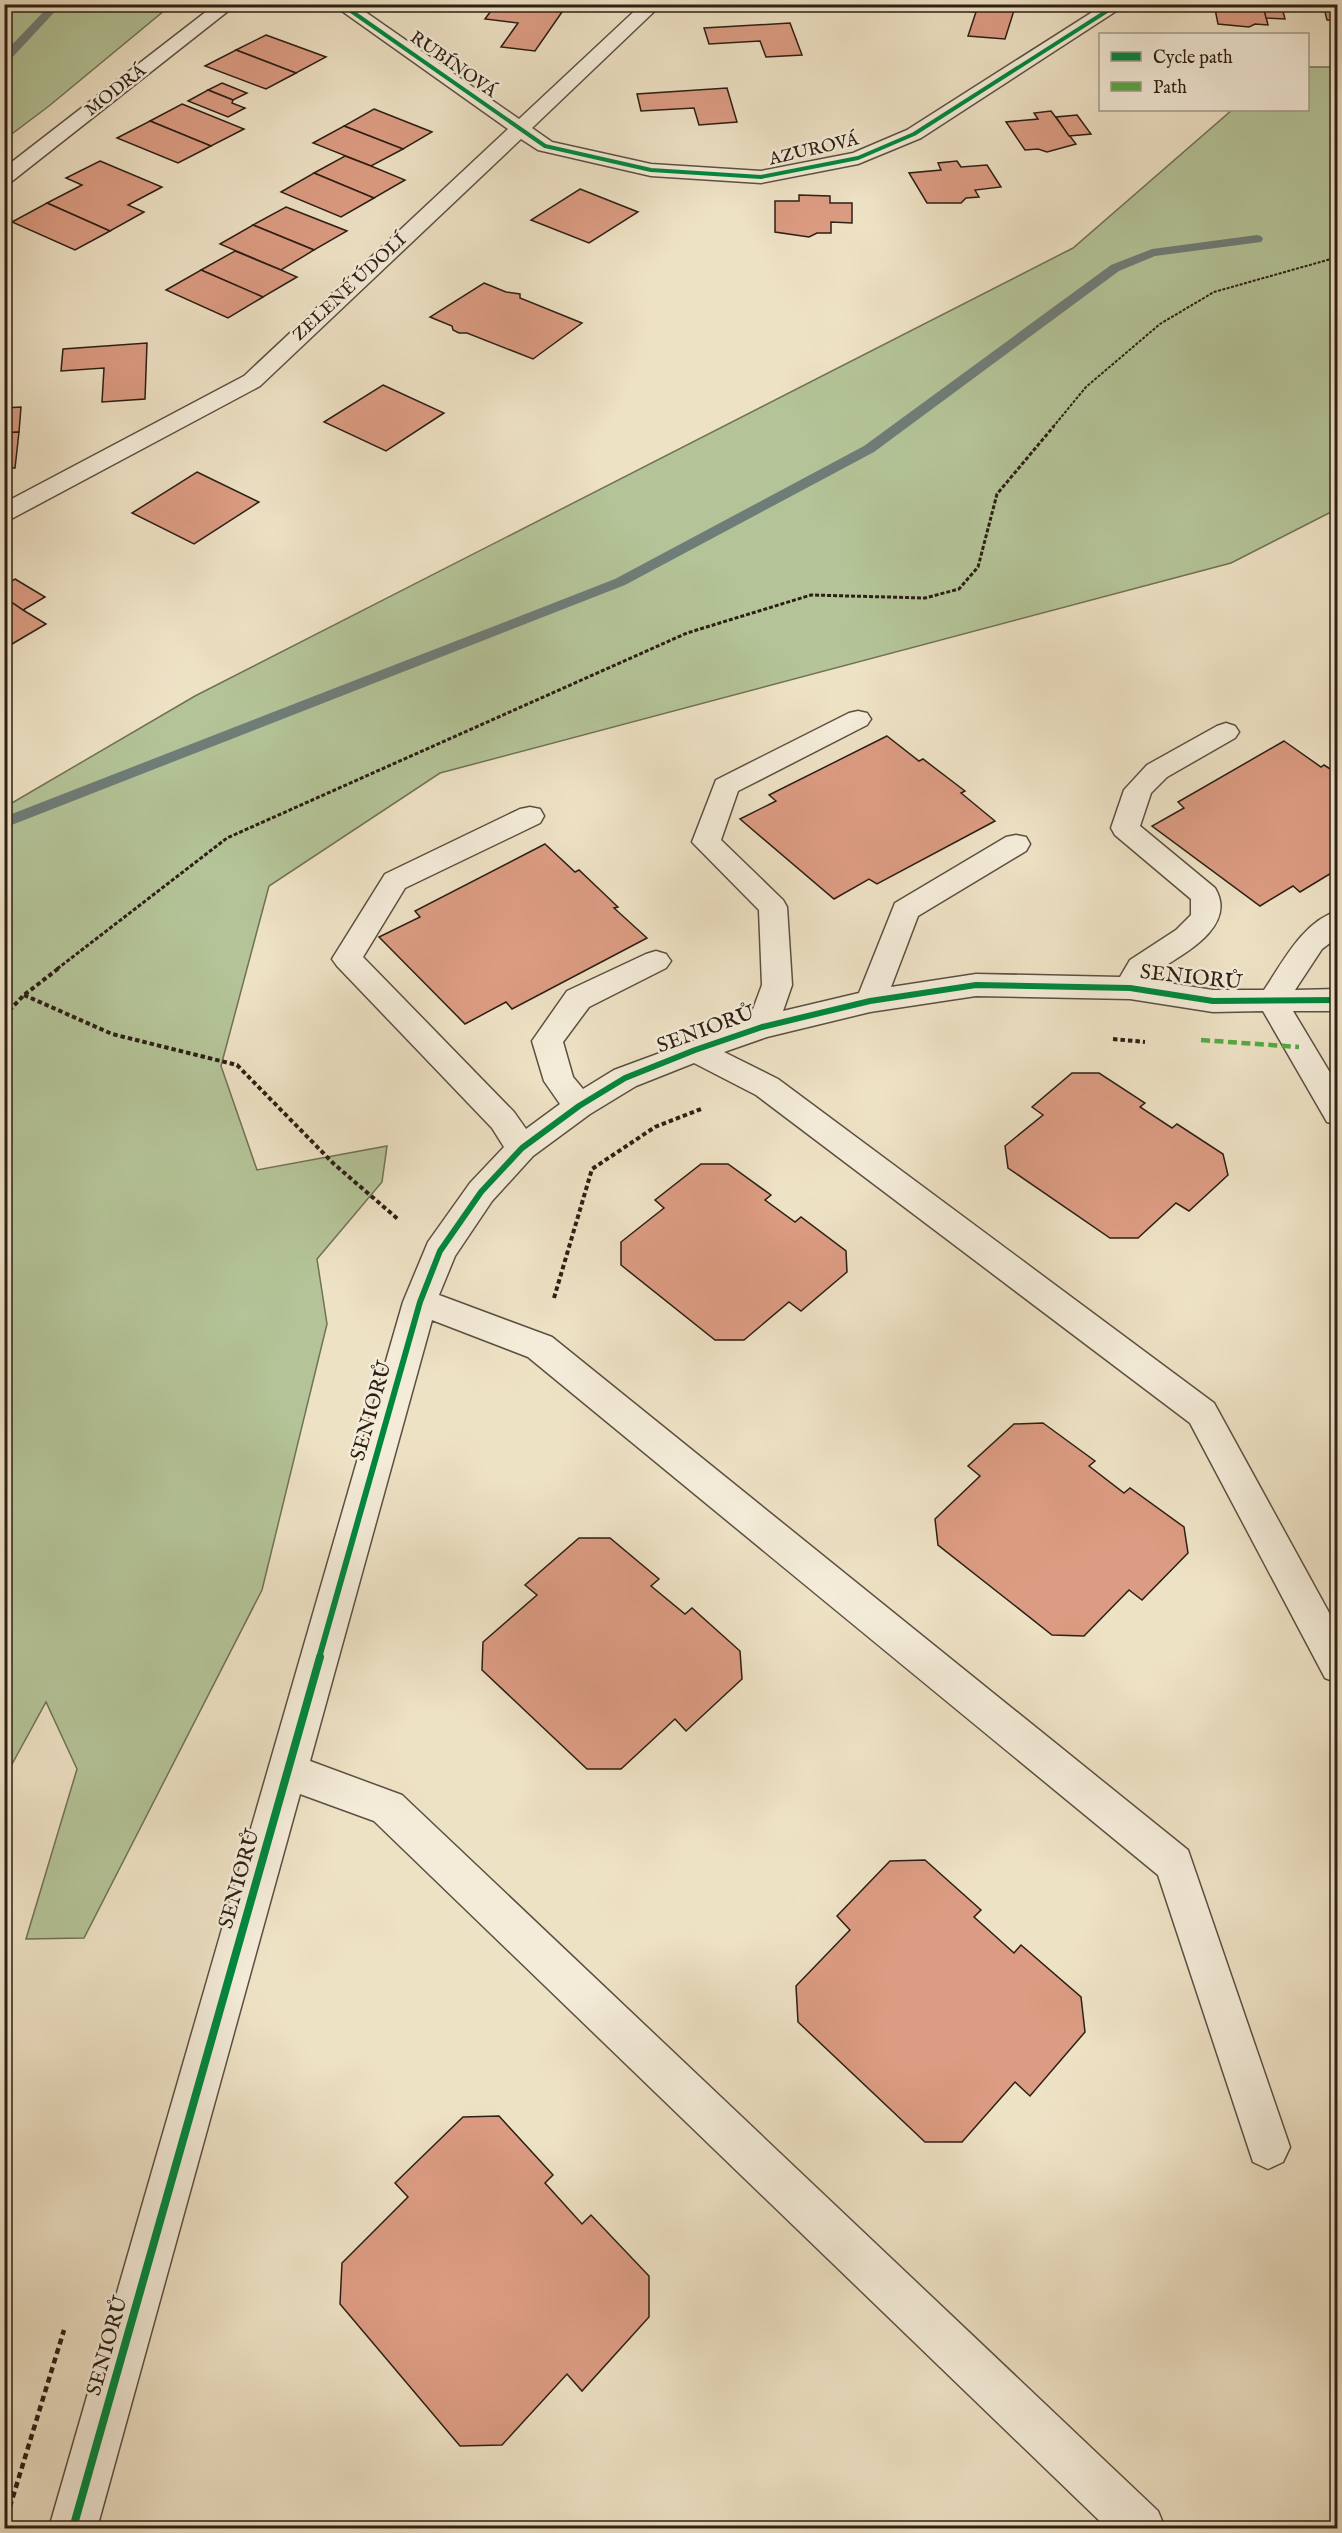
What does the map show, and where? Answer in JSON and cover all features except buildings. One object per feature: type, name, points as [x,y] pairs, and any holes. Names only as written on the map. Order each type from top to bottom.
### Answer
[{"type":"street","name":"MODRÁ","points":[[4,178],[228,4]]},
{"type":"street","name":"RUBÍNOVÁ","points":[[341,4],[519,130]]},
{"type":"street","name":"ZELENÉ ÚDOLÍ","points":[[4,513],[252,381],[652,4]]},
{"type":"street","name":"AZUROVÁ","points":[[519,130],[545,146],[651,170],[761,177],[858,158],[915,134],[1118,4]]},
{"type":"street","points":[[762,1027],[777,985],[773,907],[706,842],[726,786],[858,719]]},
{"type":"street","points":[[1130,988],[1140,967],[1186,937],[1206,918],[1206,895],[1125,828],[1138,790],[1157,771],[1226,732]]},
{"type":"street","points":[[522,1148],[503,1120],[347,959],[395,881],[530,816]]},
{"type":"street","points":[[870,1000],[887,962],[905,910],[1016,844]]},
{"type":"street","points":[[1338,921],[1312,942],[1272,1001],[1338,1114]]},
{"type":"street","points":[[579,1106],[559,1081],[548,1041],[578,999],[656,961]]},
{"type":"street","name":"SENIORŮ","points":[[73,2529],[420,1302],[440,1251],[481,1192],[522,1148],[579,1106],[625,1078],[695,1050],[762,1027],[870,1000],[976,985],[1130,988],[1213,1001],[1338,1000]]},
{"type":"street","points":[[695,1050],[767,1087],[1202,1413],[1338,1666]]},
{"type":"street","points":[[420,1302],[540,1347],[1174,1863],[1268,2147]]},
{"type":"street","points":[[288,1771],[388,1808],[1141,2529]]},
{"type":"path","points":[[4,1016],[24,995],[227,838],[687,633],[811,595],[925,598],[959,589],[978,567],[997,494],[1086,387],[1160,324],[1215,292],[1338,257]]},
{"type":"path","points":[[24,995],[112,1034],[237,1065],[334,1164],[390,1212]]},
{"type":"green space","points":[[156,4],[165,10],[49,106],[5,139],[5,5]]},
{"type":"green space","points":[[1309,67],[1337,67],[1337,509],[1231,563],[440,773],[269,886],[221,1066],[257,1170],[387,1146],[382,1182],[317,1259],[327,1324],[262,1590],[84,1938],[26,1939],[77,1769],[46,1702],[5,1777],[5,807],[195,696],[1073,248],[1231,111],[1309,111]]},
{"type":"waterway","points":[[4,60],[57,4]]},
{"type":"waterway","points":[[4,823],[620,582],[869,449],[1115,268],[1152,253],[1257,239]]},
{"type":"marked path","points":[[1201,1040],[1299,1047]]},
{"type":"cycle path","points":[[341,4],[545,146],[651,170],[761,177],[858,158],[914,134],[1118,4]]},
{"type":"cycle path","points":[[73,2528],[420,1302],[440,1251],[481,1192],[522,1148],[579,1106],[625,1078],[695,1050],[762,1027],[870,1001],[976,985],[1130,988],[1213,1001],[1338,1000]]}]
